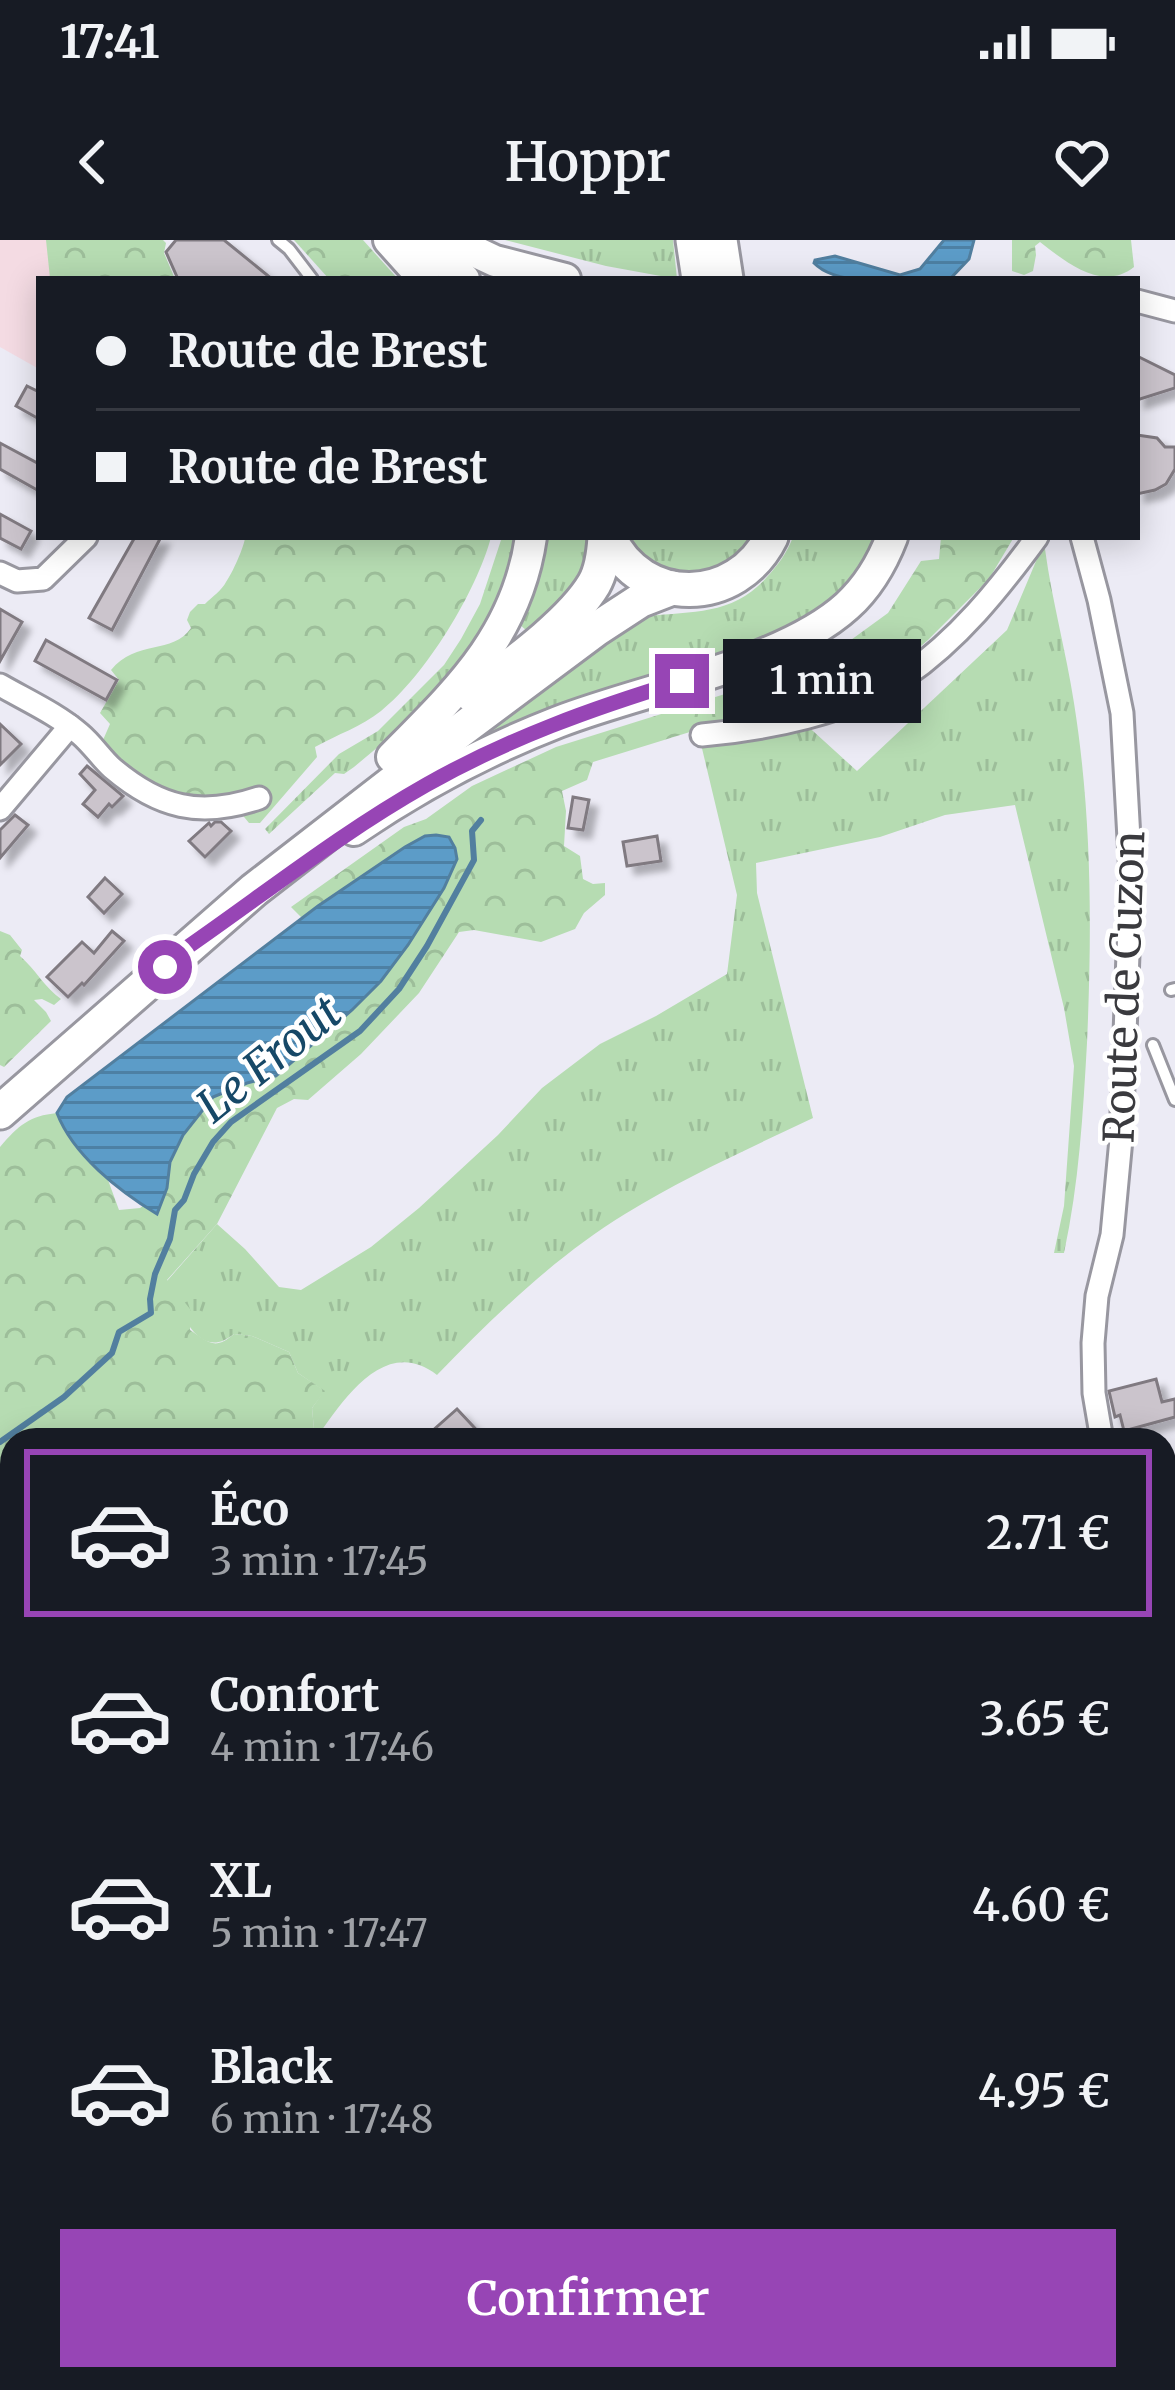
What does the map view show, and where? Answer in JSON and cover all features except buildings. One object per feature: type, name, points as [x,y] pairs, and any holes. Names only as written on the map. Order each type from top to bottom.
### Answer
[{"type":"main road","points":[[394,240],[422,276]]},
{"type":"main road","points":[[394,240],[436,276]]},
{"type":"main road","points":[[422,240],[461,276]]},
{"type":"main road","points":[[450,240],[495,261],[554,276]]},
{"type":"main road","points":[[392,757],[464,683],[491,645],[518,594],[530,540]]},
{"type":"main road","points":[[6,1099],[99,1002],[177,930],[500,674],[579,603],[598,574],[606,540]]},
{"type":"main road","points":[[609,540],[638,574],[672,588],[700,590],[728,581],[752,565],[769,540]]},
{"type":"main road","points":[[182,951],[376,815],[487,753],[586,711],[803,636],[836,616],[864,589],[891,540]]},
{"type":"main road","points":[[6,1099],[254,890],[449,739],[633,604],[672,588]]},
{"type":"street","points":[[1140,302],[1175,311]]},
{"type":"street","points":[[0,573],[17,581],[44,579],[83,540]]},
{"type":"street","points":[[702,735],[769,726],[885,689],[919,666],[980,609],[1035,540]]},
{"type":"street","name":"Route de Cuzon","points":[[1083,540],[1122,713],[1131,875],[1121,1139],[1114,1220],[1097,1296],[1093,1343],[1100,1428]]},
{"type":"street","points":[[0,685],[69,721],[122,776],[170,804],[206,808],[260,798]]},
{"type":"street","points":[[0,809],[69,721]]},
{"type":"lane","points":[[278,240],[310,276]]},
{"type":"lane","points":[[1153,1045],[1175,1100]]},
{"type":"shaded area","points":[[0,240],[146,240],[140,276],[36,276],[36,367],[0,347]]},
{"type":"green space","points":[[46,240],[163,240],[174,276],[50,276]]},
{"type":"green space","points":[[294,240],[363,240],[395,276],[326,276]]},
{"type":"green space","points":[[505,240],[673,240],[677,276],[606,266]]},
{"type":"green space","points":[[1012,240],[1131,240],[1134,267],[1122,274],[1085,272],[1040,242],[1035,246],[1033,271],[1024,275],[1012,271]]},
{"type":"green space","points":[[244,540],[490,540],[462,607],[415,677],[373,717],[315,747],[317,757],[260,823],[249,823],[240,812],[171,801],[103,752],[110,724],[100,713],[119,680],[111,670],[132,654],[183,636],[191,628],[190,612],[222,588]]},
{"type":"green space","points":[[501,540],[524,540],[505,610],[421,711],[354,767],[344,774],[335,773],[269,834],[265,829],[339,754],[378,731],[444,665],[480,604]]},
{"type":"green space","points":[[541,540],[589,540],[587,569],[553,610],[527,631],[519,624]]},
{"type":"green space","points":[[629,540],[752,540],[725,568],[679,575],[649,564]]},
{"type":"green space","points":[[792,540],[880,540],[855,585],[805,624],[458,759],[450,745],[564,674],[639,620],[712,609],[740,599],[766,578]]},
{"type":"green space","points":[[941,540],[1012,540],[989,579],[877,684],[746,722],[706,727],[593,762],[587,780],[562,791],[564,846],[580,856],[583,879],[605,883],[605,895],[584,913],[575,929],[541,942],[474,930],[459,932],[419,993],[361,1054],[308,1100],[294,1099],[277,1108],[217,1224],[167,1280],[190,1309],[190,1330],[207,1341],[221,1342],[234,1334],[252,1336],[289,1352],[298,1373],[325,1391],[312,1408],[314,1428],[0,1428],[0,1147],[13,1133],[39,1116],[57,1113],[64,1129],[108,1180],[119,1210],[140,1208],[167,1188],[170,1162],[183,1135],[214,1097],[276,1076],[305,921],[291,907],[404,827],[426,819],[472,786],[556,747],[822,661],[888,613],[921,561],[939,559]]},
{"type":"green space","points":[[1042,547],[1074,703],[1089,873],[1084,1096],[1064,1253],[1054,1253],[1064,1206],[1074,1066],[1015,805],[945,815],[880,837],[756,863],[757,893],[813,1118],[718,1163],[599,1231],[526,1289],[437,1375],[418,1364],[382,1368],[351,1392],[324,1428],[314,1428],[312,1408],[324,1391],[298,1373],[289,1352],[252,1336],[234,1334],[210,1342],[191,1328],[167,1281],[217,1224],[279,1287],[301,1290],[371,1247],[419,1208],[542,1088],[600,1044],[727,974],[737,895],[700,740],[802,721],[857,771],[1007,630]]},
{"type":"green space","points":[[0,931],[10,935],[22,950],[20,956],[61,999],[54,1005],[34,1000],[51,1021],[4,1067],[0,1065]]},
{"type":"water","points":[[944,240],[974,240],[969,259],[953,276],[838,276],[814,263],[835,256],[900,275],[920,269]]},
{"type":"water","points":[[436,835],[449,837],[457,859],[408,945],[352,1010],[276,1076],[213,1097],[183,1135],[170,1162],[157,1214],[86,1157],[57,1113],[67,1097],[318,906],[405,847]]},
{"type":"waterway","name":"Le Frout","points":[[20,1428],[64,1397],[112,1353],[119,1332],[151,1313],[155,1274],[170,1239],[175,1210],[213,1142],[231,1122],[360,1031],[399,989],[474,860],[472,831],[481,820]]},
{"type":"route","points":[[165,967],[326,849],[424,786],[557,722],[682,681]]}]
